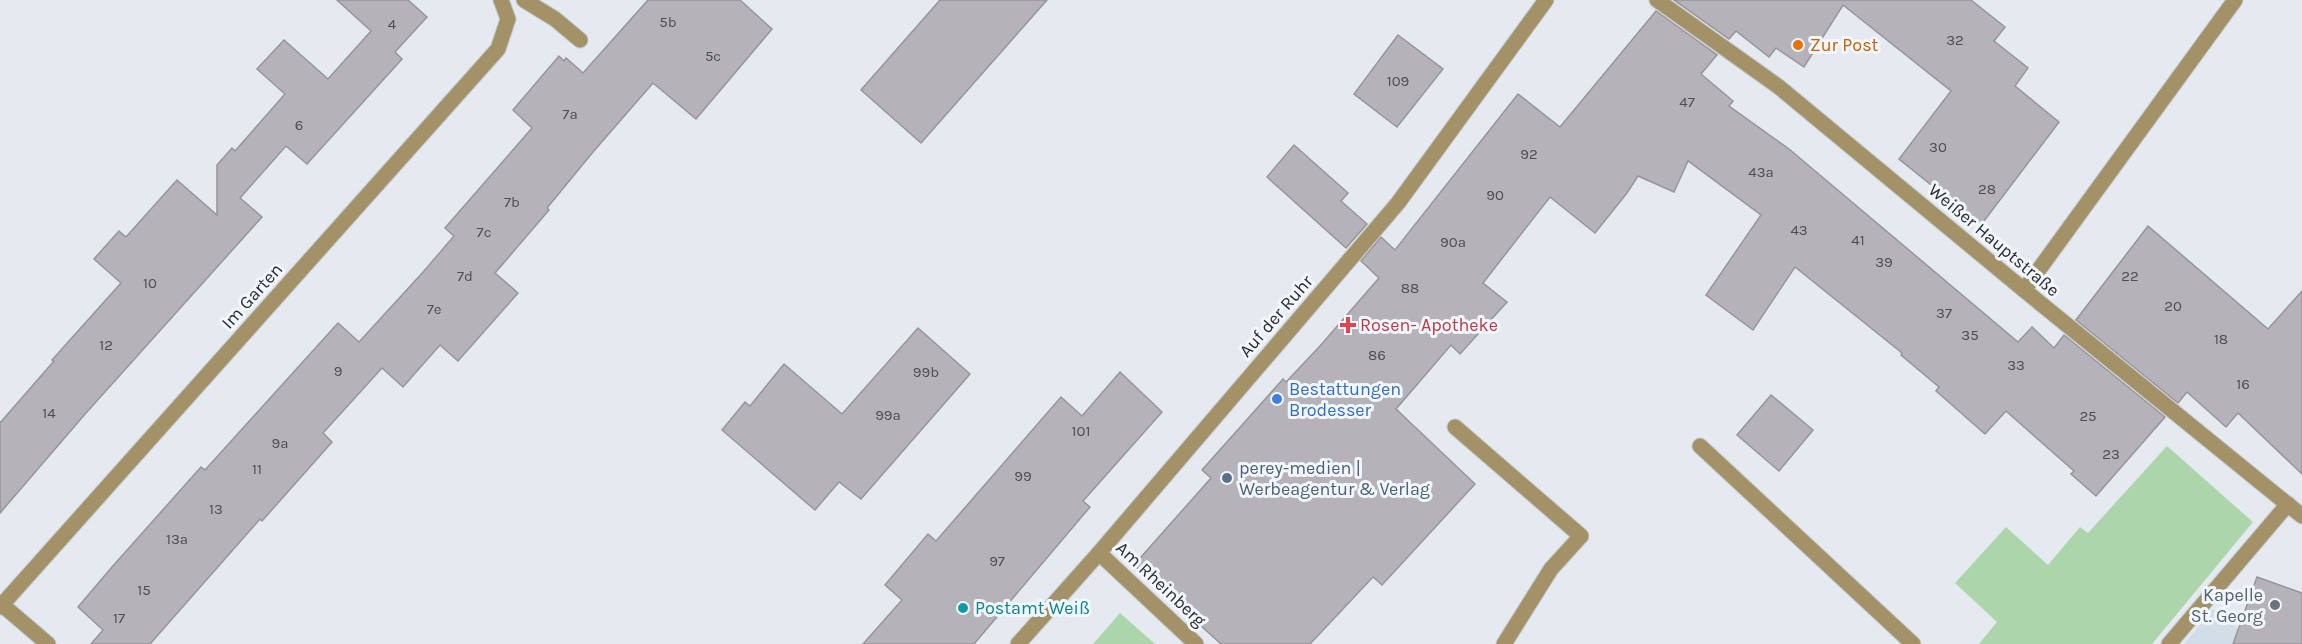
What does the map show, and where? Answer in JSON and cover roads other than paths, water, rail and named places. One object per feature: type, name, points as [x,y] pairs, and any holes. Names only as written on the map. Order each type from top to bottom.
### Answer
[{"type":"street","points":[[502,1],[523,0],[555,19],[580,40]]},
{"type":"street","name":"Auf der Ruhr","points":[[1018,644],[1099,553],[1398,203],[1546,0]]},
{"type":"street","name":"Weißer Hauptstraße","points":[[1657,0],[1779,87],[2302,516]]},
{"type":"street","points":[[2024,290],[2235,0]]},
{"type":"street","name":"Im Garten","points":[[1,605],[498,49],[508,19],[502,1]]},
{"type":"street","points":[[1455,427],[1581,536],[1551,570],[1504,644]]},
{"type":"street","points":[[1700,446],[1913,644]]},
{"type":"street","points":[[2169,644],[2288,504]]},
{"type":"street","name":"Am Rheinberg","points":[[1099,553],[1196,644]]},
{"type":"street","points":[[1,605],[48,644]]},
{"type":"place","name":"Zur Post","points":[[1798,45]]},
{"type":"place","name":"Rosen- Apotheke","points":[[1348,325]]},
{"type":"place","name":"Bestattungen Brodesser","points":[[1277,399]]},
{"type":"place","name":"perey-medien | Werbeagentur & Verlag","points":[[1227,478]]},
{"type":"place","name":"Kapelle St. Georg","points":[[2275,605]]},
{"type":"place","name":"Postamt Weiß","points":[[963,608]]}]
